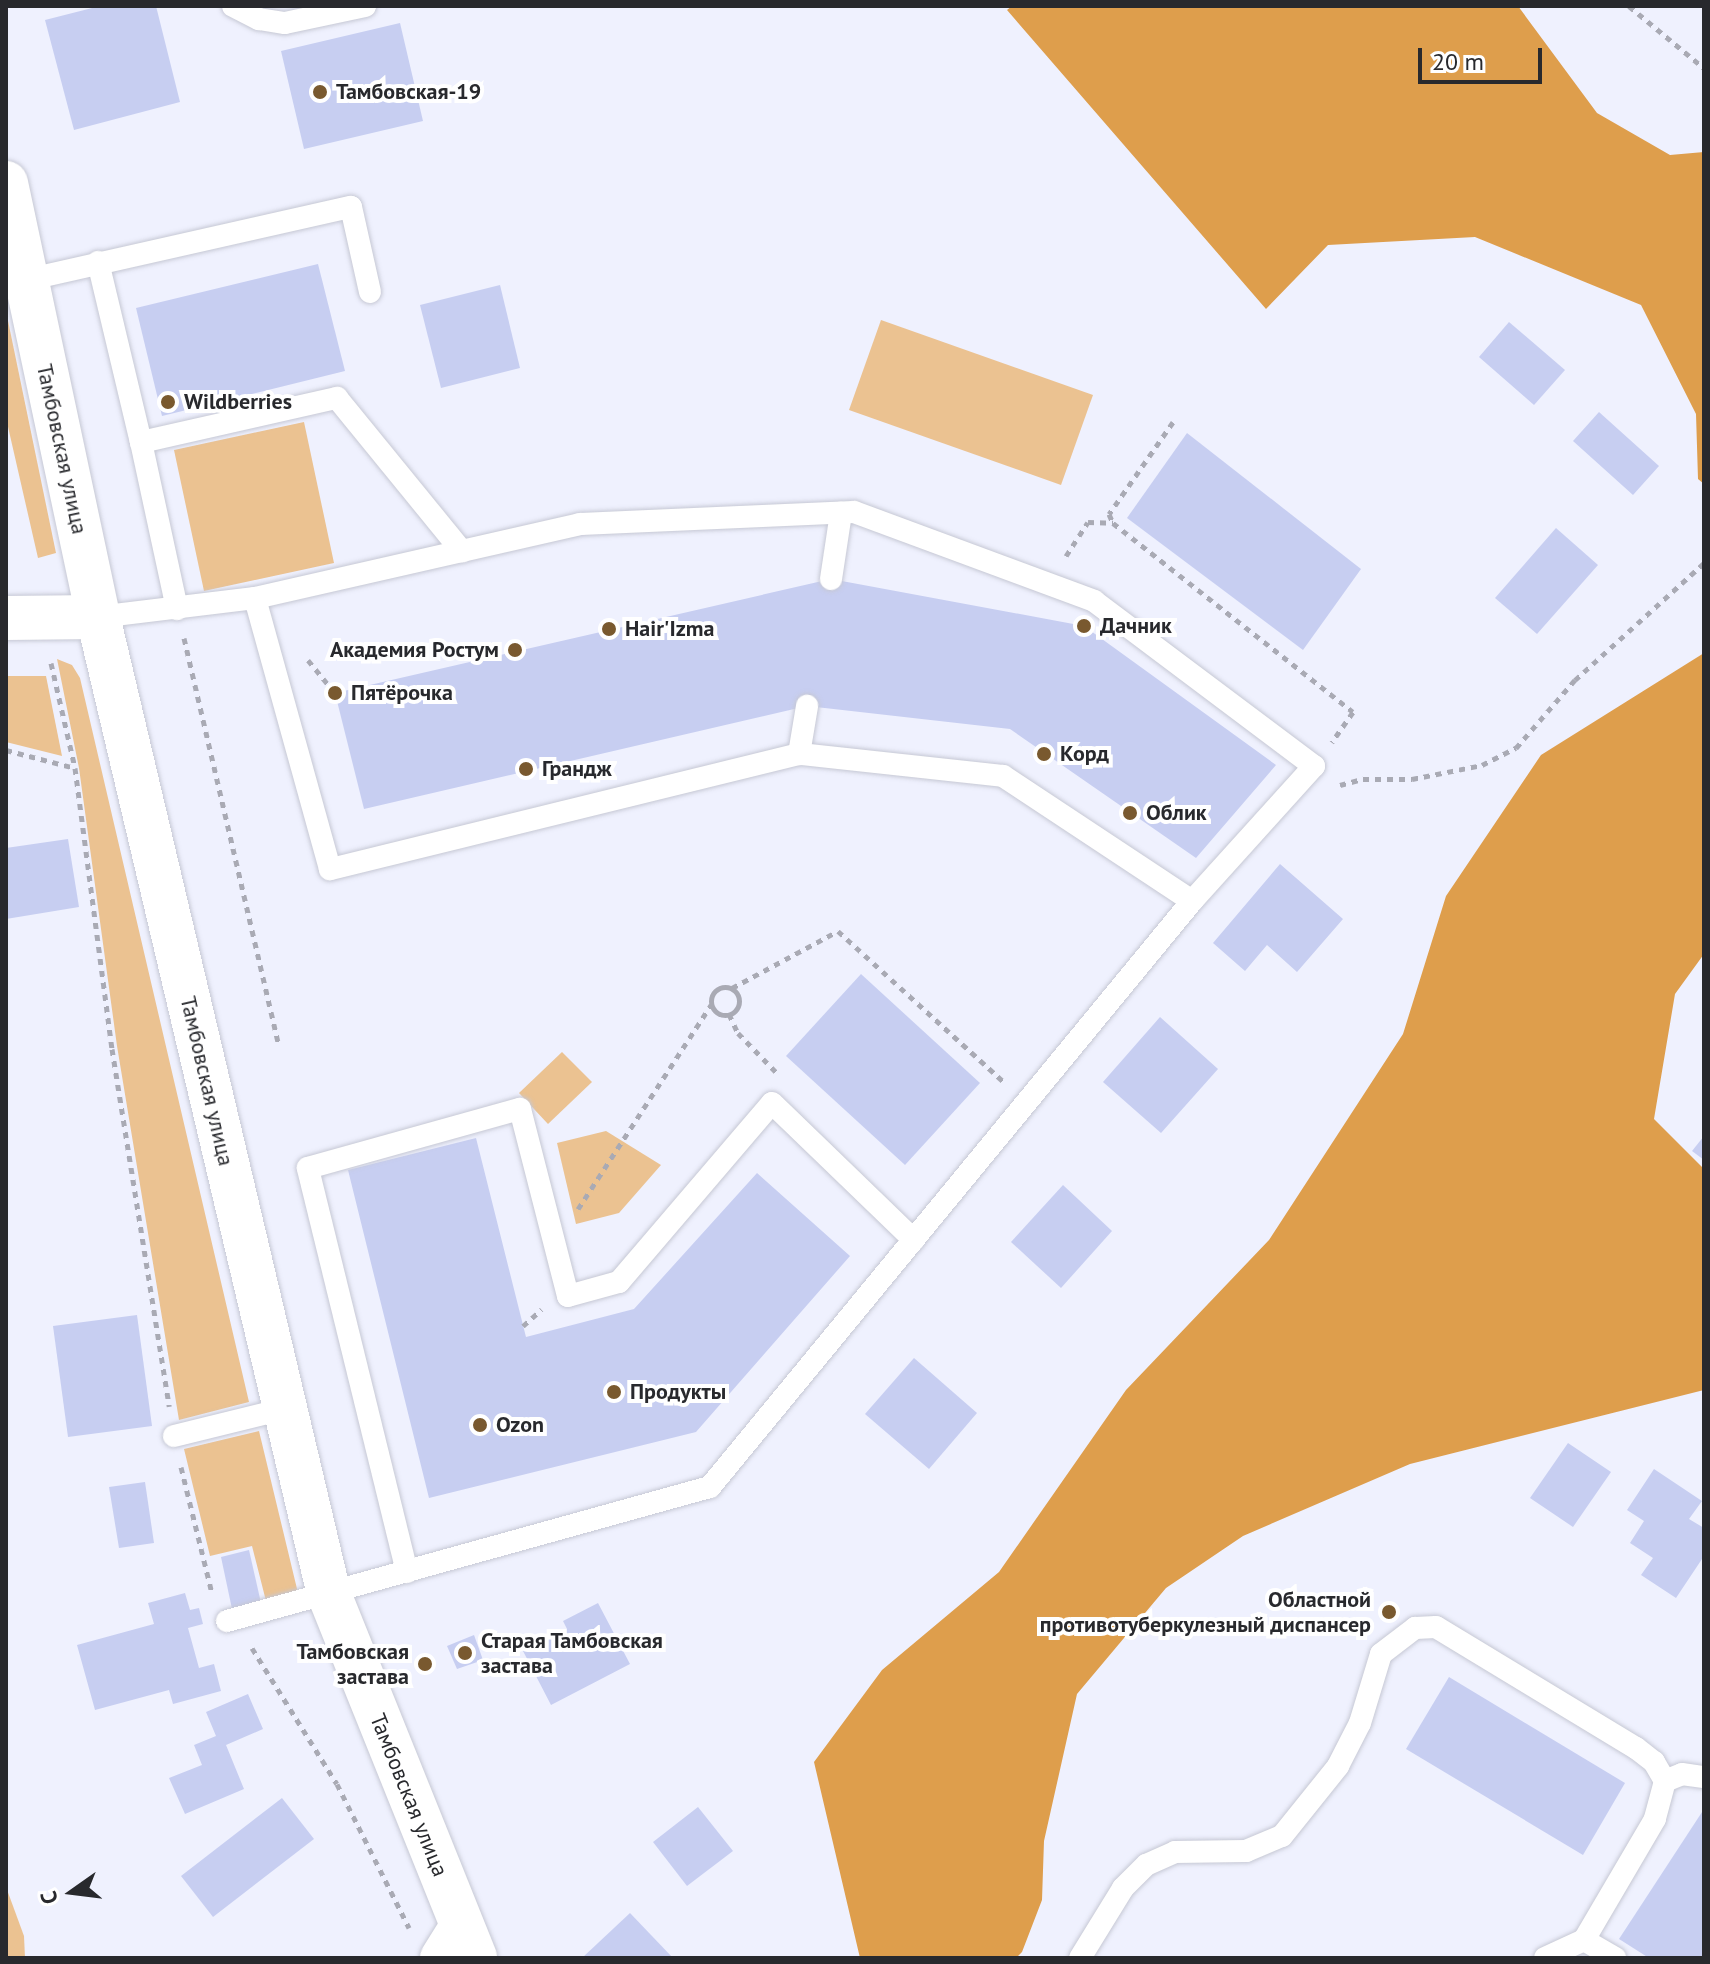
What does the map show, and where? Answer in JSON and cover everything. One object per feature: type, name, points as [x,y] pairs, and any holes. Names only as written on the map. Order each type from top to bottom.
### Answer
[{"type":"main road","name":"Тамбовская улица","points":[[6,183],[98,617],[329,1594],[448,1944]]},
{"type":"main road","points":[[6,618],[98,617]]},
{"type":"lane","points":[[233,6],[259,19],[285,23],[365,6]]},
{"type":"lane","points":[[26,280],[351,207],[370,292]]},
{"type":"lane","points":[[98,262],[177,609]]},
{"type":"lane","points":[[141,442],[337,398],[462,551]]},
{"type":"lane","points":[[98,617],[255,598],[580,524],[854,512],[1094,601],[1314,766],[1192,901],[710,1487],[227,1621]]},
{"type":"lane","points":[[831,579],[841,513]]},
{"type":"lane","points":[[255,598],[330,869],[799,754],[1003,776],[1192,901]]},
{"type":"lane","points":[[799,754],[807,706]]},
{"type":"lane","points":[[407,1572],[308,1168],[520,1109],[568,1296],[619,1282],[772,1103],[914,1240]]},
{"type":"lane","points":[[174,1436],[284,1409]]},
{"type":"lane","points":[[1080,1958],[1123,1888],[1146,1865],[1175,1852],[1246,1851],[1282,1836],[1338,1766],[1360,1723],[1381,1654],[1415,1628],[1436,1627],[1636,1748],[1654,1762],[1665,1781],[1655,1819],[1584,1940],[1545,1958]]},
{"type":"lane","points":[[1665,1781],[1682,1774],[1704,1777]]},
{"type":"lane","points":[[1584,1940],[1615,1958]]},
{"type":"path","points":[[1629,6],[1704,68]]},
{"type":"path","points":[[1173,422],[1109,514],[1113,523],[1353,712],[1314,766],[1341,786],[1482,765],[1516,748],[1575,680],[1704,563]]},
{"type":"path","points":[[1051,585],[1088,522],[1113,523]]},
{"type":"path","points":[[177,609],[278,1042]]},
{"type":"path","points":[[52,663],[75,768],[112,1049],[174,1436],[216,1610],[267,1667],[337,1784],[448,1944]]},
{"type":"path","points":[[323,677],[335,693]]},
{"type":"path","points":[[6,750],[75,768]]},
{"type":"path","points":[[555,1243],[711,1005],[716,989],[732,988],[838,931],[1013,1091]]},
{"type":"path","points":[[711,1005],[724,1015],[734,1012],[739,1002],[732,988]]},
{"type":"shaded area","points":[[1012,6],[1518,6],[1597,113],[1670,155],[1704,152],[1704,484],[1698,479],[1696,414],[1641,305],[1475,237],[1328,245],[1266,309],[1007,10]]},
{"type":"shaded area","points":[[6,311],[56,553],[38,558],[6,418]]},
{"type":"shaded area","points":[[881,320],[1093,395],[1061,485],[849,410]]},
{"type":"shaded area","points":[[304,422],[334,563],[204,591],[174,450]]},
{"type":"shaded area","points":[[1704,653],[1704,954],[1675,994],[1654,1119],[1704,1169],[1704,1390],[1410,1464],[1243,1536],[1166,1588],[1077,1694],[1044,1841],[1042,1900],[1022,1952],[1016,1958],[860,1958],[814,1762],[882,1670],[999,1572],[1126,1390],[1269,1240],[1403,1034],[1446,896],[1541,755]]},
{"type":"shaded area","points":[[57,659],[72,665],[80,678],[249,1402],[179,1420],[117,1046],[79,768]]},
{"type":"shaded area","points":[[6,676],[46,676],[62,756],[6,742]]},
{"type":"shaded area","points":[[562,1052],[592,1082],[548,1124],[519,1093]]},
{"type":"shaded area","points":[[606,1131],[661,1165],[619,1213],[576,1224],[557,1143]]},
{"type":"shaded area","points":[[259,1431],[298,1593],[266,1601],[252,1546],[210,1556],[184,1449]]},
{"type":"shaded area","points":[[6,1887],[24,1936],[25,1958],[6,1958]]},
{"type":"building","points":[[100,6],[156,6],[180,102],[74,130],[45,20]]},
{"type":"building","points":[[400,23],[423,121],[304,149],[281,51]]},
{"type":"building","points":[[318,264],[345,371],[162,416],[136,308]]},
{"type":"building","points":[[500,285],[520,368],[441,388],[420,305]]},
{"type":"building","points":[[1509,322],[1565,370],[1534,405],[1479,357]]},
{"type":"building","points":[[1599,412],[1659,466],[1633,495],[1573,441]]},
{"type":"building","points":[[1187,433],[1361,569],[1303,650],[1127,518]]},
{"type":"building","points":[[1556,528],[1598,565],[1537,634],[1495,598]]},
{"type":"building","points":[[831,579],[1084,626],[1276,765],[1196,858],[1010,729],[807,706],[364,809],[335,693]]},
{"type":"building","points":[[68,839],[79,907],[6,919],[6,848]]},
{"type":"building","points":[[1280,864],[1343,919],[1297,972],[1267,945],[1245,971],[1213,943]]},
{"type":"building","points":[[861,974],[980,1083],[905,1165],[786,1056]]},
{"type":"building","points":[[1160,1017],[1218,1069],[1161,1133],[1103,1082]]},
{"type":"building","points":[[1704,1136],[1704,1160],[1692,1151]]},
{"type":"building","points":[[476,1138],[526,1337],[634,1309],[757,1173],[850,1256],[696,1432],[429,1498],[348,1170]]},
{"type":"building","points":[[1063,1185],[1112,1231],[1061,1288],[1011,1242]]},
{"type":"building","points":[[137,1315],[152,1426],[68,1437],[53,1326]]},
{"type":"building","points":[[914,1358],[977,1413],[929,1469],[865,1414]]},
{"type":"building","points":[[1568,1443],[1611,1472],[1573,1527],[1530,1498]]},
{"type":"building","points":[[1654,1469],[1702,1501],[1689,1519],[1704,1528],[1704,1556],[1676,1598],[1641,1575],[1653,1558],[1630,1543],[1644,1521],[1627,1510]]},
{"type":"building","points":[[145,1482],[154,1543],[119,1548],[109,1487]]},
{"type":"building","points":[[249,1550],[261,1603],[232,1609],[221,1557]]},
{"type":"building","points":[[185,1593],[190,1610],[199,1608],[203,1624],[188,1628],[199,1668],[214,1664],[221,1691],[173,1704],[169,1690],[95,1710],[77,1645],[154,1624],[148,1603]]},
{"type":"building","points":[[598,1603],[630,1664],[551,1705],[523,1651],[567,1629],[563,1621]]},
{"type":"building","name":"Старая Тамбовская застава","points":[[474,1635],[483,1660],[457,1669],[447,1646]]},
{"type":"building","points":[[1449,1677],[1625,1783],[1583,1855],[1406,1749]]},
{"type":"building","points":[[248,1694],[263,1729],[226,1745],[244,1789],[185,1814],[169,1778],[202,1765],[194,1745],[216,1736],[206,1712]]},
{"type":"building","points":[[282,1798],[314,1839],[213,1917],[181,1876]]},
{"type":"building","points":[[698,1807],[733,1851],[687,1886],[653,1842]]},
{"type":"building","points":[[1704,1809],[1704,1958],[1649,1958],[1619,1939]]},
{"type":"building","points":[[630,1913],[673,1958],[582,1958]]},
{"type":"place","name":"Тамбовская-19","points":[[320,92]]},
{"type":"place","name":"Wildberries","points":[[168,402]]},
{"type":"place","name":"Дачник","points":[[1084,626]]},
{"type":"place","name":"Hair'Izma","points":[[609,629]]},
{"type":"place","name":"Академия Ростум","points":[[515,650]]},
{"type":"place","name":"Пятёрочка","points":[[335,693]]},
{"type":"place","name":"Корд","points":[[1044,754]]},
{"type":"place","name":"Грандж","points":[[526,769]]},
{"type":"place","name":"Облик","points":[[1130,813]]},
{"type":"place","name":"Продукты","points":[[614,1392]]},
{"type":"place","name":"Ozon","points":[[480,1425]]},
{"type":"place","name":"Областной противотуберкулезный диспансер","points":[[1389,1612]]},
{"type":"place","name":"Старая Тамбовская застава","points":[[465,1653]]},
{"type":"place","name":"Тамбовская застава","points":[[425,1664]]}]
